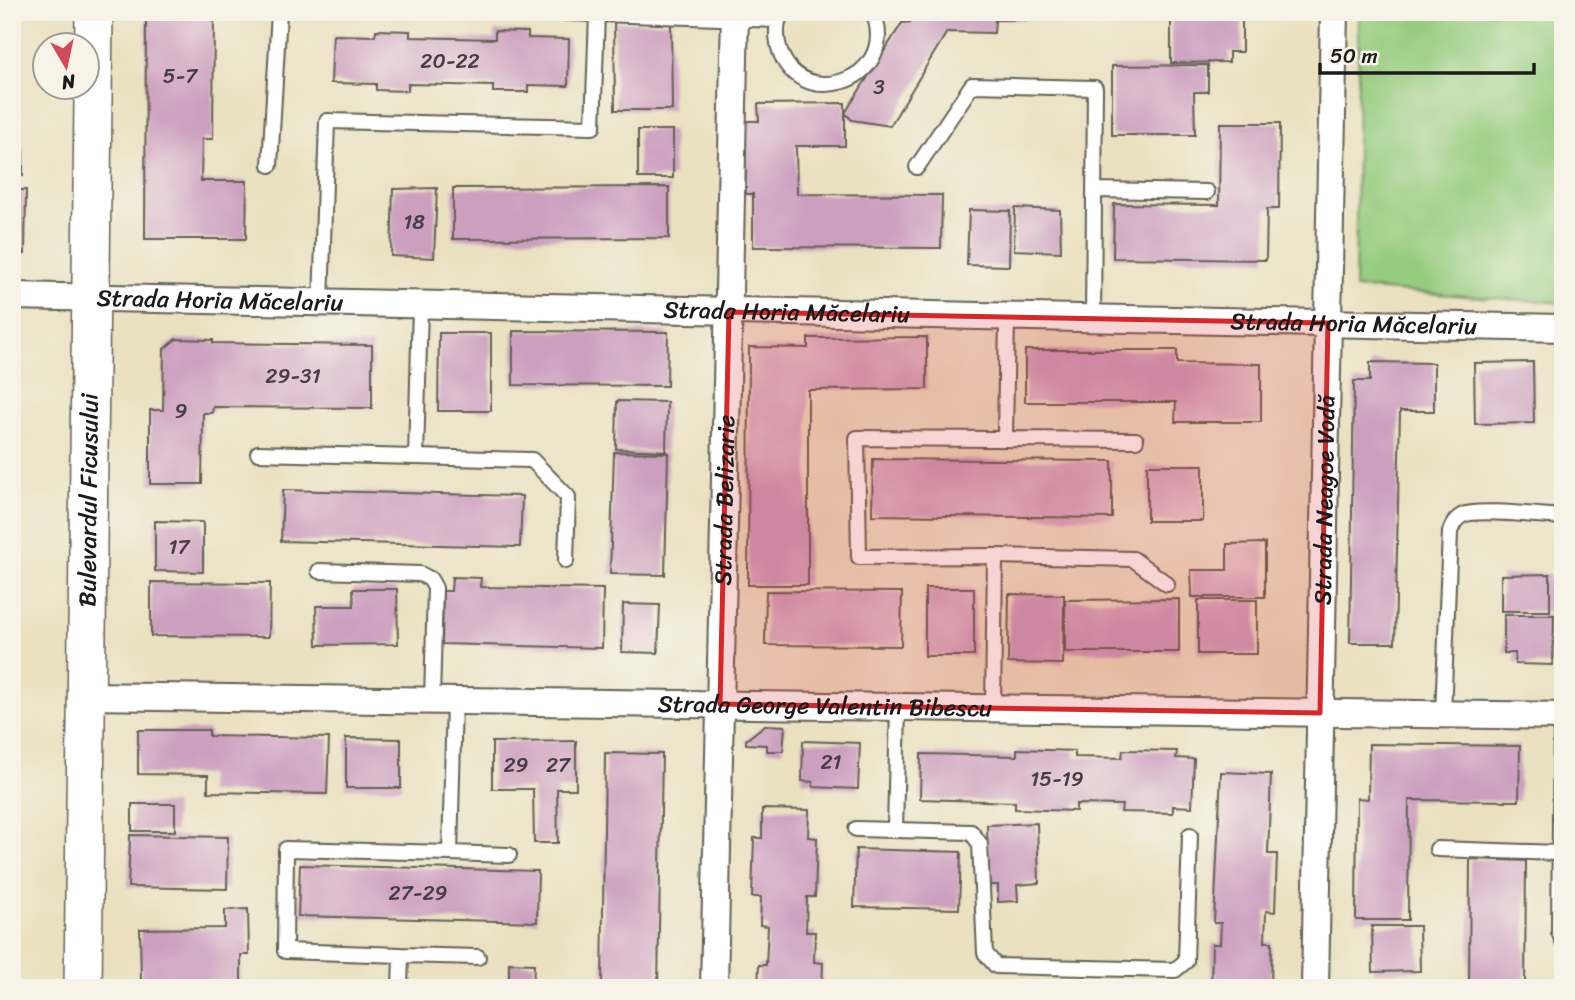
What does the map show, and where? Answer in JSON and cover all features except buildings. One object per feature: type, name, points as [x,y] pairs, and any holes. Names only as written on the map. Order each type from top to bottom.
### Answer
[{"type":"street","name":"Bulevardul Ficusului","points":[[83,988],[94,12]]},
{"type":"street","name":"Strada Neagoe Vodă","points":[[1315,988],[1334,12]]},
{"type":"street","name":"Strada Belizarie","points":[[714,988],[735,16]]},
{"type":"street","name":"Strada Horia Măcelariu","points":[[12,296],[1563,328]]},
{"type":"street","name":"Strada George Valentin Bibescu","points":[[87,696],[1562,716]]},
{"type":"lane","points":[[270,165],[279,12]]},
{"type":"lane","points":[[540,12],[780,16],[780,52],[788,67],[801,78],[817,84],[834,84],[850,79],[864,70],[874,55],[878,40],[873,12]]},
{"type":"lane","points":[[321,304],[327,121],[593,127],[597,14]]},
{"type":"lane","points":[[917,167],[972,85],[1095,88],[1093,319]]},
{"type":"lane","points":[[1094,190],[1207,192]]},
{"type":"lane","points":[[416,457],[420,306]]},
{"type":"lane","points":[[1005,437],[1007,317]]},
{"type":"lane","points":[[1136,440],[857,438],[859,557],[1133,559],[1167,584]]},
{"type":"lane","points":[[258,453],[532,460],[568,496],[566,561]]},
{"type":"lane","points":[[1443,715],[1450,532],[1455,521],[1466,513],[1563,517]]},
{"type":"lane","points":[[993,708],[995,556]]},
{"type":"lane","points":[[319,571],[420,574],[430,579],[435,588],[450,853]]},
{"type":"lane","points":[[895,830],[898,707]]},
{"type":"lane","points":[[1562,716],[1559,932],[1563,942]]},
{"type":"lane","points":[[856,829],[971,832],[980,844],[985,953],[996,966],[1175,970],[1186,961],[1190,835]]},
{"type":"lane","points":[[478,957],[285,951],[286,849],[509,855]]},
{"type":"lane","points":[[1437,849],[1559,853]]},
{"type":"lane","points":[[400,988],[401,955]]},
{"type":"highlighted area","points":[[729,312],[1328,323],[1320,713],[720,704]]},
{"type":"green space","points":[[1359,12],[1563,12],[1563,303],[1355,288]]}]
